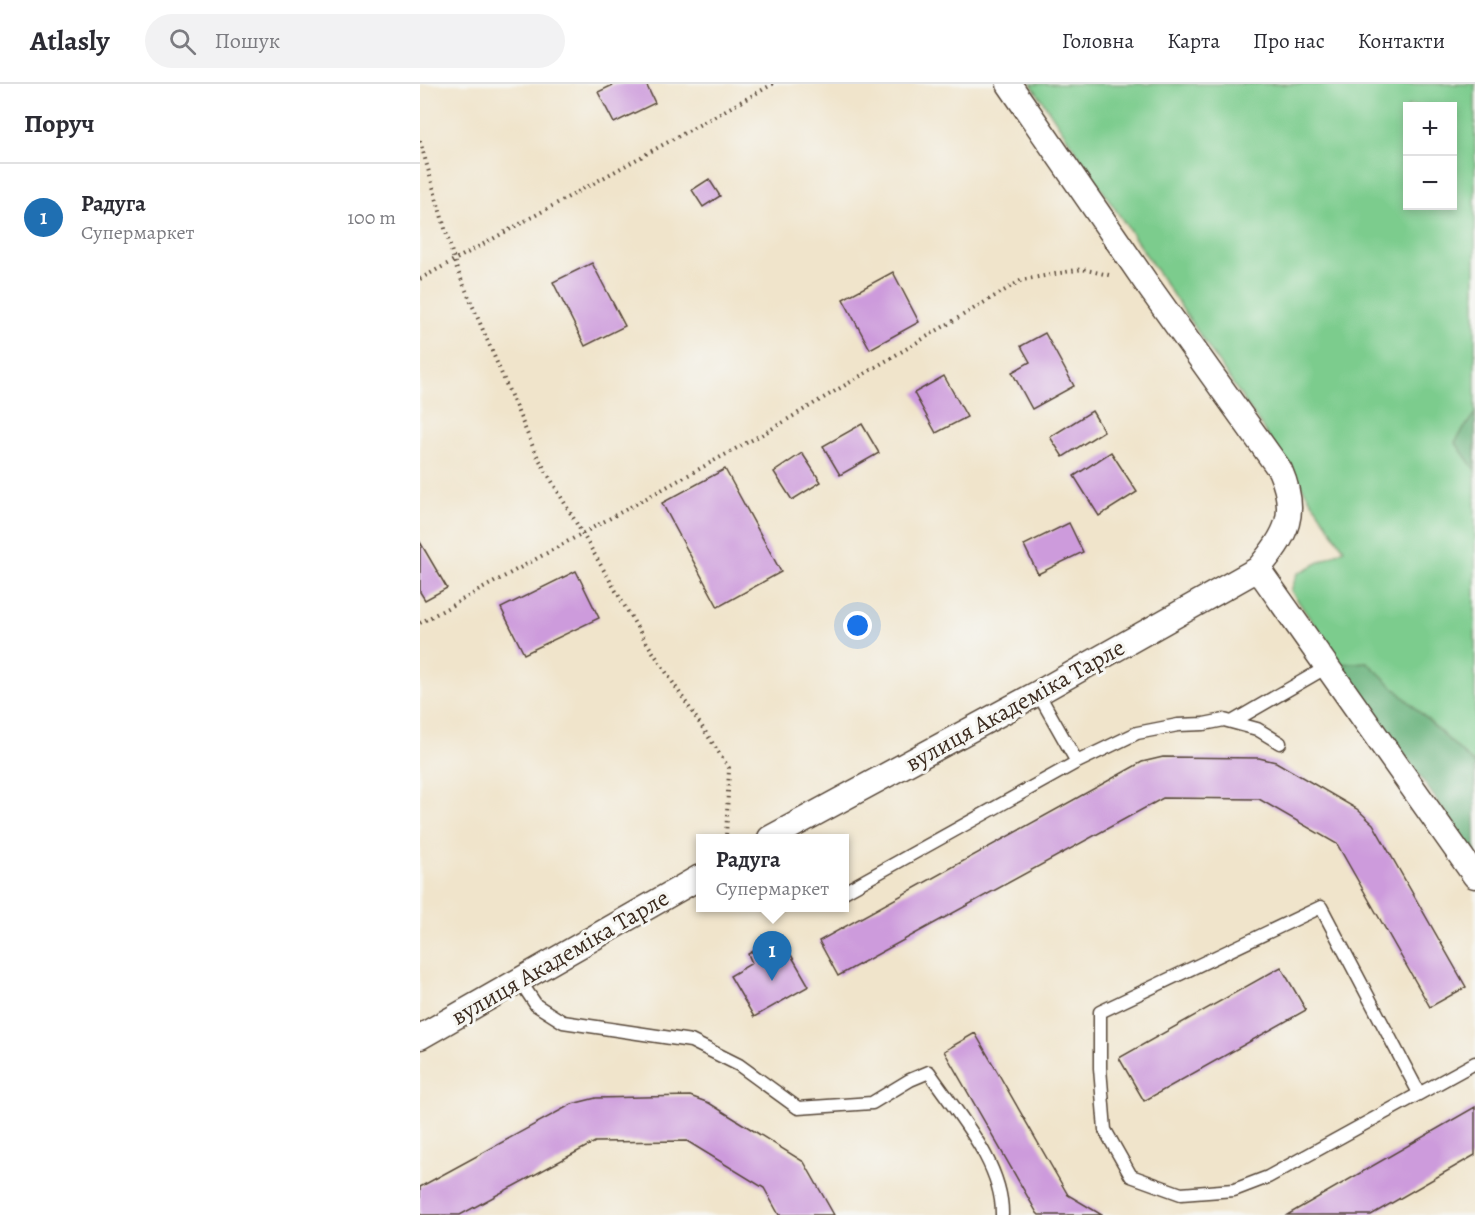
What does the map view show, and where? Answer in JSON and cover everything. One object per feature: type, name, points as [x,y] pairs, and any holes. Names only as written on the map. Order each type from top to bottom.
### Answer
[{"type":"street","points":[[1009,84],[1147,284],[1280,470],[1286,483],[1291,507],[1288,522],[1273,551],[1258,569],[1475,876]]},
{"type":"street","name":"вулиця Академіка Тарле","points":[[777,834],[1038,693],[1258,569]]},
{"type":"street","name":"вулиця Академіка Тарле","points":[[420,1037],[696,879]]},
{"type":"lane","points":[[1232,722],[1327,667]]},
{"type":"lane","points":[[1038,693],[1077,762]]},
{"type":"lane","points":[[849,889],[1077,762],[1137,733],[1178,725],[1224,720],[1257,729],[1280,743]]},
{"type":"lane","points":[[1419,1093],[1321,907],[1100,1012],[1100,1068],[1105,1130],[1131,1176],[1181,1194],[1234,1190],[1268,1177],[1475,1063]]},
{"type":"lane","points":[[520,981],[536,1005],[563,1022],[691,1041],[739,1065],[798,1107],[837,1107],[872,1103],[910,1080],[929,1072],[986,1153],[1002,1199],[1002,1215]]},
{"type":"path","points":[[420,279],[773,84]]},
{"type":"path","points":[[420,141],[453,259],[536,454],[641,634],[729,768],[726,834]]},
{"type":"path","points":[[420,623],[768,431],[1022,280],[1082,269],[1147,284]]},
{"type":"green space","points":[[1031,84],[1475,84],[1475,765],[1367,662],[1341,664],[1291,591],[1297,574],[1344,549]]},
{"type":"green space","points":[[1475,413],[1475,470],[1455,442]]},
{"type":"green space","points":[[1367,662],[1475,765],[1475,855],[1341,664]]},
{"type":"building","points":[[615,84],[646,84],[655,103],[614,123],[598,92]]},
{"type":"building","points":[[709,179],[720,196],[703,207],[692,190]]},
{"type":"building","points":[[592,263],[625,326],[585,346],[553,282]]},
{"type":"building","points":[[893,272],[919,322],[870,349],[843,299]]},
{"type":"building","points":[[1045,333],[1074,386],[1032,409],[1012,372],[1030,362],[1021,346]]},
{"type":"building","points":[[944,376],[967,417],[936,433],[914,393]]},
{"type":"building","points":[[1092,411],[1104,431],[1063,457],[1050,437]]},
{"type":"building","points":[[862,424],[879,453],[840,475],[823,446]]},
{"type":"building","points":[[1111,452],[1137,492],[1099,516],[1074,476]]},
{"type":"building","points":[[802,453],[821,482],[792,500],[774,472]]},
{"type":"building","points":[[725,469],[781,572],[718,607],[662,503]]},
{"type":"building","points":[[1069,523],[1083,552],[1038,574],[1024,545]]},
{"type":"building","points":[[420,542],[447,588],[425,600],[420,592]]},
{"type":"building","points":[[576,571],[599,618],[524,654],[501,608]]},
{"type":"building","points":[[1163,757],[1259,758],[1276,762],[1357,809],[1373,824],[1466,987],[1430,1007],[1337,844],[1259,799],[1163,798],[838,976],[819,941],[1142,762]]},
{"type":"building","points":[[780,936],[809,986],[754,1017],[730,976],[752,963],[748,954]]},
{"type":"building","points":[[1281,967],[1306,1010],[1144,1101],[1119,1058]]},
{"type":"building","points":[[975,1033],[1068,1195],[1102,1215],[1039,1215],[1037,1213],[944,1051]]},
{"type":"building","points":[[690,1096],[709,1103],[804,1162],[834,1215],[779,1215],[764,1188],[687,1141],[595,1142],[460,1215],[420,1215],[420,1187],[572,1104],[596,1098]]},
{"type":"building","points":[[1475,1107],[1475,1155],[1371,1215],[1287,1215]]},
{"type":"place","name":"Радуга","points":[[772,981]]}]
